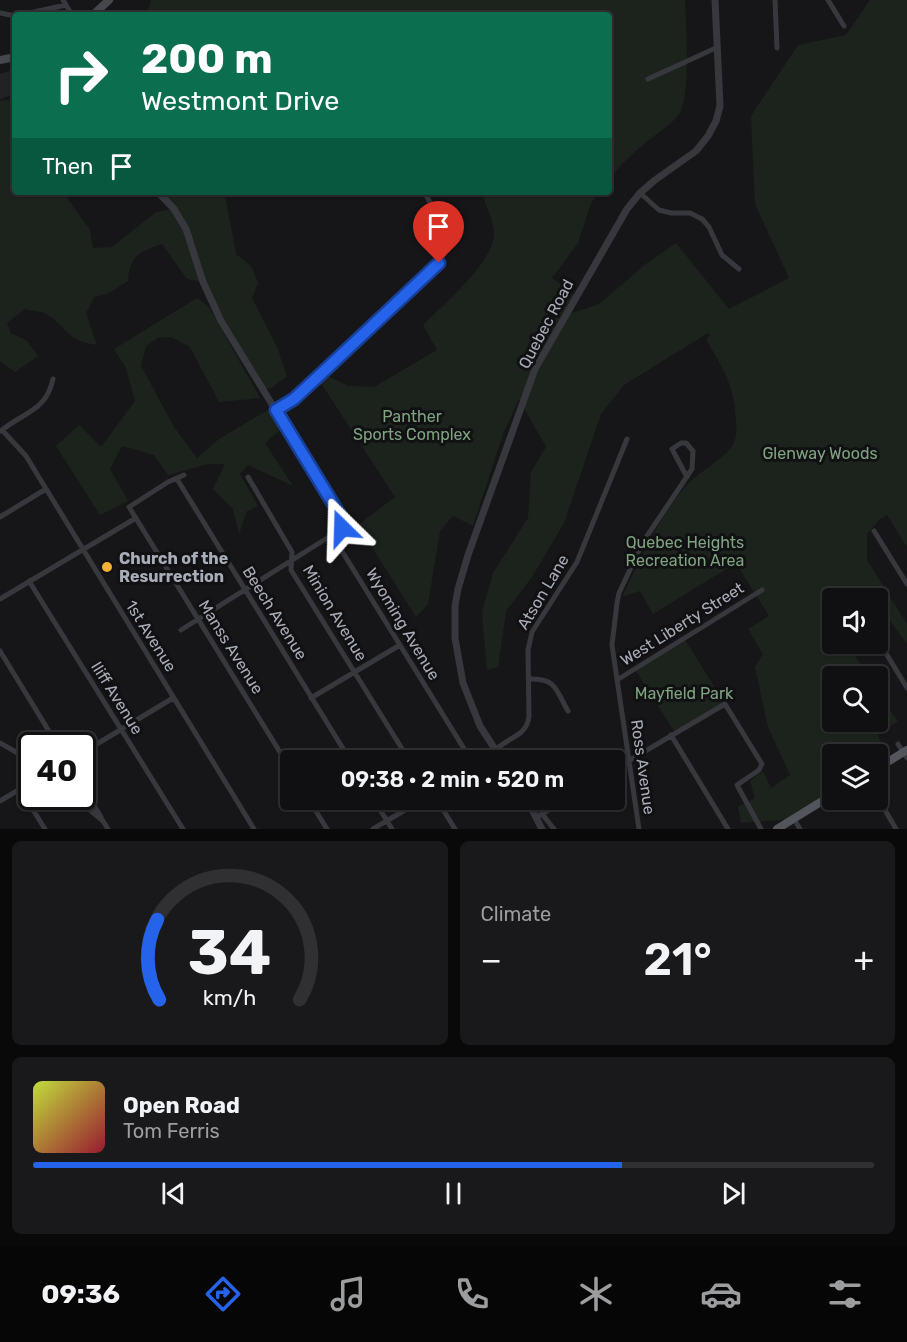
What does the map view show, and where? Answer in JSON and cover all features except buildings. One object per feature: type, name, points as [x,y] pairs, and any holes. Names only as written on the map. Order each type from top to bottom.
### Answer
[{"type":"main road","points":[[96,12],[109,0]]},
{"type":"main road","points":[[888,763],[906,753]]},
{"type":"main road","points":[[777,829],[822,801]]},
{"type":"street","name":"Quebec Road","points":[[495,750],[474,713],[459,668],[454,621],[462,572],[535,369],[620,220],[640,193],[696,151],[712,129],[720,106],[715,0]]},
{"type":"street","points":[[775,0],[777,48]]},
{"type":"street","points":[[829,1],[844,26]]},
{"type":"street","points":[[31,12],[64,3]]},
{"type":"street","points":[[648,79],[718,47]]},
{"type":"street","points":[[640,193],[659,210],[690,213],[702,219],[709,226],[722,255],[739,269]]},
{"type":"street","points":[[160,195],[186,229],[203,282],[222,321],[343,520],[342,528],[332,535],[181,630]]},
{"type":"street","points":[[276,410],[294,399],[439,263],[446,250],[446,233],[427,195]]},
{"type":"street","points":[[1,432],[37,408],[49,392],[53,379]]},
{"type":"street","name":"1st Avenue","points":[[1,432],[26,456],[254,829]]},
{"type":"street","name":"Atson Lane","points":[[497,750],[522,732],[527,724],[529,716],[528,650],[532,632],[577,562],[627,440]]},
{"type":"street","name":"Ross Avenue","points":[[639,829],[612,639],[619,593],[643,542],[693,469],[694,458],[689,446],[681,443],[672,449],[687,477]]},
{"type":"street","points":[[177,479],[184,475]]},
{"type":"street","name":"Minion Avenue","points":[[248,477],[292,552],[291,570],[403,750]]},
{"type":"street","name":"Manss Avenue","points":[[177,479],[129,507],[280,752]]},
{"type":"street","name":"Beech Avenue","points":[[177,479],[344,750]]},
{"type":"street","points":[[0,517],[46,489]]},
{"type":"street","points":[[0,598],[136,518]]},
{"type":"street","points":[[874,531],[907,584]]},
{"type":"street","name":"Wyoming Avenue","points":[[332,535],[465,750]]},
{"type":"street","name":"Iliff Avenue","points":[[29,581],[183,829]]},
{"type":"street","name":"West Liberty Street","points":[[617,680],[762,590]]},
{"type":"street","points":[[311,698],[400,645]]},
{"type":"street","points":[[0,651],[49,732]]},
{"type":"street","points":[[886,654],[907,688]]},
{"type":"street","points":[[528,679],[544,679],[550,682],[568,711]]},
{"type":"street","points":[[96,745],[173,698]]},
{"type":"street","points":[[625,763],[725,704],[760,759],[762,766],[759,770],[736,785],[761,829]]},
{"type":"street","points":[[671,735],[728,829]]},
{"type":"street","points":[[0,743],[18,754]]},
{"type":"street","points":[[898,744],[906,753]]},
{"type":"street","points":[[0,801],[18,790]]},
{"type":"street","points":[[96,809],[108,829]]},
{"type":"street","points":[[33,810],[45,829]]},
{"type":"street","points":[[90,810],[103,821]]},
{"type":"street","points":[[315,810],[327,829]]},
{"type":"street","points":[[380,810],[392,829]]},
{"type":"street","points":[[373,829],[405,810]]},
{"type":"street","points":[[443,810],[455,829]]},
{"type":"street","points":[[534,810],[554,829]]},
{"type":"street","points":[[539,816],[549,810]]},
{"type":"street","points":[[885,810],[897,829]]},
{"type":"street","points":[[539,816],[542,829]]},
{"type":"street","points":[[794,819],[800,829]]},
{"type":"shaded area","points":[[12,70],[12,95],[0,99],[0,74]]},
{"type":"green space","points":[[151,0],[685,0],[687,59],[683,105],[670,124],[635,152],[612,176],[612,12],[148,12]]},
{"type":"green space","points":[[870,0],[907,0],[907,547],[887,515],[880,519],[867,534],[867,560],[884,588],[822,588],[822,654],[854,654],[861,666],[822,666],[822,732],[882,732],[878,735],[881,744],[822,744],[822,801],[794,819],[741,823],[738,807],[755,798],[750,781],[763,771],[771,788],[790,775],[768,727],[755,667],[763,654],[748,629],[769,616],[736,563],[653,614],[640,591],[622,597],[650,539],[676,498],[691,481],[728,451],[735,440],[733,396],[727,377],[706,339],[710,336],[708,333],[624,385],[601,414],[564,523],[532,577],[506,611],[498,667],[487,670],[482,612],[493,573],[528,518],[531,472],[546,447],[519,399],[503,434],[473,526],[453,516],[440,531],[428,604],[416,617],[358,525],[395,497],[317,377],[322,373],[348,386],[374,387],[437,350],[423,325],[466,282],[486,257],[492,244],[494,229],[482,195],[597,195],[591,203],[578,243],[552,278],[576,296],[566,315],[599,304],[647,263],[676,243],[729,309],[789,278],[755,204],[751,116],[798,45],[846,35]]},
{"type":"green space","points":[[12,99],[12,195],[65,195],[90,230],[93,248],[112,247],[156,212],[174,209],[161,195],[224,195],[236,254],[251,266],[258,283],[252,298],[277,347],[287,376],[270,389],[262,387],[221,321],[203,282],[187,279],[162,244],[142,252],[134,260],[128,281],[109,293],[94,297],[86,313],[97,345],[73,337],[46,314],[25,309],[7,323],[11,333],[27,341],[38,356],[15,372],[0,361],[0,101]]},
{"type":"green space","points":[[197,298],[209,307],[260,398],[219,402],[190,347],[171,337],[158,338],[146,346],[141,366],[174,427],[197,458],[219,439],[268,410],[280,430],[265,443],[293,486],[248,465],[240,474],[258,506],[247,511],[239,534],[233,509],[213,489],[225,464],[208,464],[168,475],[154,455],[122,446],[110,469],[128,501],[100,515],[56,446],[79,425],[101,447],[135,401],[126,368],[114,349]]},
{"type":"green space","points":[[888,594],[907,624],[907,644],[888,618]]},
{"type":"green space","name":"Mayfield Park","points":[[684,638],[725,704],[675,733],[635,669]]},
{"type":"green space","points":[[888,708],[898,721],[888,728]]},
{"type":"place","name":"Church of the Resurrection","points":[[107,567]]},
{"type":"route","points":[[342,528],[343,520],[276,410],[294,399],[439,263]]},
{"type":"park label","name":"Panther Sports Complex","points":[[412,425]]},
{"type":"park label","name":"Glenway Woods","points":[[820,453]]},
{"type":"park label","name":"Quebec Heights Recreation Area","points":[[685,551]]}]
